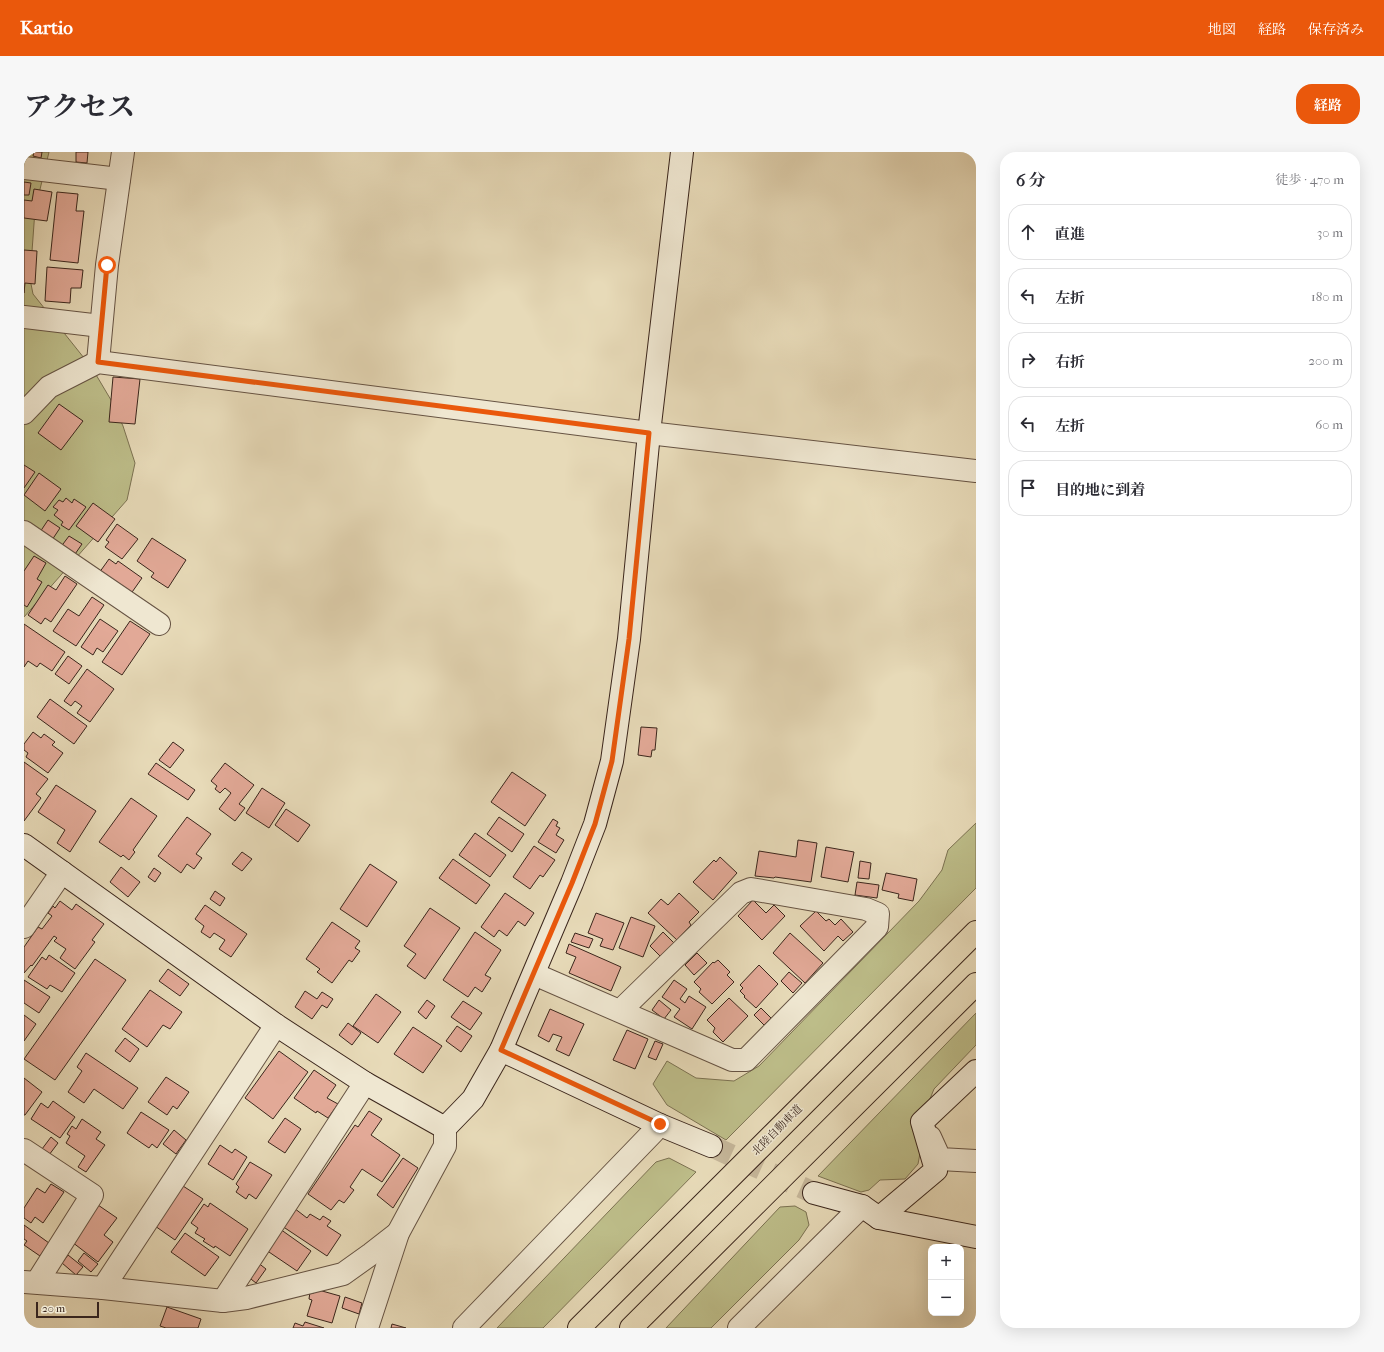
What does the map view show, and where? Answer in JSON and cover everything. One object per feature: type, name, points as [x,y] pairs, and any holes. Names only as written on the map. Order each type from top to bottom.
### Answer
[{"type":"highway","name":"北陸自動車道","points":[[579,1328],[976,932]]},
{"type":"highway","points":[[631,1328],[976,984]]},
{"type":"street","points":[[98,362],[107,265],[123,152]]},
{"type":"street","points":[[367,1328],[398,1233],[445,1146],[445,1128],[473,1099],[501,1050],[534,974],[595,824],[612,761],[629,639],[649,433],[682,152]]},
{"type":"street","points":[[24,168],[119,179]]},
{"type":"street","points":[[24,317],[101,326]]},
{"type":"street","points":[[24,413],[49,387],[98,362],[649,433],[976,471]]},
{"type":"street","points":[[24,532],[159,624]]},
{"type":"street","points":[[24,845],[276,1024],[365,1083],[445,1128]]},
{"type":"street","points":[[24,927],[62,872]]},
{"type":"street","points":[[534,974],[732,1060],[746,1060],[878,927],[878,914],[866,909],[751,889],[741,894],[620,1011]]},
{"type":"street","points":[[103,1288],[276,1024]]},
{"type":"street","points":[[501,1050],[711,1146]]},
{"type":"street","points":[[922,1122],[976,1071]]},
{"type":"street","points":[[223,1301],[365,1083]]},
{"type":"street","points":[[922,1122],[940,1160],[976,1161]]},
{"type":"street","points":[[739,1328],[870,1212],[936,1170],[922,1122]]},
{"type":"street","points":[[464,1328],[660,1124]]},
{"type":"street","points":[[24,1150],[92,1195],[30,1282]]},
{"type":"street","points":[[814,1193],[870,1212],[976,1237]]},
{"type":"street","points":[[30,1282],[223,1301],[246,1298],[343,1274],[398,1233]]},
{"type":"green space","points":[[24,152],[49,152],[35,210],[30,279],[33,294],[92,368],[111,400],[123,426],[135,463],[127,500],[24,617]]},
{"type":"green space","points":[[976,823],[976,888],[726,1140],[667,1105],[653,1084],[667,1061],[696,1078],[734,1081],[759,1066],[919,901],[942,870],[948,850]]},
{"type":"green space","points":[[976,1013],[976,1045],[934,1089],[921,1121],[921,1148],[918,1164],[905,1179],[880,1180],[869,1190],[861,1192],[818,1176]]},
{"type":"green space","points":[[669,1158],[696,1172],[543,1328],[497,1328],[656,1162]]},
{"type":"green space","points":[[795,1206],[806,1212],[809,1225],[799,1240],[711,1328],[666,1328],[780,1207]]},
{"type":"building","points":[[34,152],[42,152],[41,158],[33,156]]},
{"type":"building","points":[[76,152],[88,152],[87,163],[76,162]]},
{"type":"building","points":[[24,182],[31,183],[29,195],[24,195]]},
{"type":"building","points":[[34,189],[52,192],[47,221],[24,218],[24,200],[32,201]]},
{"type":"building","points":[[57,192],[78,194],[76,211],[84,211],[78,263],[50,260]]},
{"type":"building","points":[[24,250],[37,251],[35,284],[25,283],[24,293]]},
{"type":"building","points":[[47,267],[83,270],[81,288],[71,288],[70,303],[45,301]]},
{"type":"building","points":[[113,377],[140,379],[135,424],[109,422]]},
{"type":"building","points":[[59,404],[83,421],[61,450],[38,433]]},
{"type":"building","points":[[24,465],[35,472],[24,488]]},
{"type":"building","points":[[39,473],[61,489],[45,511],[24,495]]},
{"type":"building","points":[[66,498],[72,503],[74,499],[86,507],[69,530],[61,525],[63,522],[54,515],[58,510],[53,507],[59,500],[63,502]]},
{"type":"building","points":[[93,503],[115,519],[98,542],[76,526]]},
{"type":"building","points":[[48,520],[60,528],[52,540],[40,532]]},
{"type":"building","points":[[117,524],[138,539],[122,559],[105,547],[109,542],[106,540]]},
{"type":"building","points":[[69,536],[82,544],[73,557],[60,548]]},
{"type":"building","points":[[152,538],[186,560],[168,588],[151,577],[154,573],[137,561]]},
{"type":"building","points":[[34,556],[46,563],[37,579],[42,582],[27,607],[24,605],[24,571]]},
{"type":"building","points":[[109,559],[116,564],[118,561],[142,578],[130,595],[99,573]]},
{"type":"building","points":[[65,576],[77,584],[51,622],[45,618],[41,624],[28,615],[48,585],[56,590]]},
{"type":"building","points":[[92,597],[104,605],[76,646],[53,631],[68,609],[79,616]]},
{"type":"building","points":[[100,619],[118,631],[103,652],[97,648],[93,655],[81,647]]},
{"type":"building","points":[[130,621],[150,634],[122,675],[102,662]]},
{"type":"building","points":[[24,624],[65,652],[52,671],[40,663],[37,667],[28,661],[24,667]]},
{"type":"building","points":[[68,656],[82,666],[69,684],[55,674]]},
{"type":"building","points":[[87,669],[114,689],[90,722],[77,713],[82,706],[75,701],[71,706],[64,701]]},
{"type":"building","points":[[50,699],[87,726],[74,744],[37,717]]},
{"type":"building","points":[[641,727],[657,728],[655,750],[652,750],[651,757],[638,755]]},
{"type":"building","points":[[33,732],[41,738],[44,734],[55,742],[52,745],[63,753],[48,773],[26,757],[28,753],[24,750],[24,744]]},
{"type":"building","points":[[173,742],[184,750],[170,768],[159,760]]},
{"type":"building","points":[[24,762],[48,779],[36,794],[41,798],[24,821]]},
{"type":"building","points":[[156,763],[195,790],[188,800],[148,774]]},
{"type":"building","points":[[225,763],[254,785],[239,804],[245,808],[235,821],[219,809],[231,793],[225,788],[220,793],[215,789],[217,786],[211,781]]},
{"type":"building","points":[[512,772],[546,795],[525,826],[491,802]]},
{"type":"building","points":[[56,785],[96,811],[70,852],[57,843],[65,830],[38,812]]},
{"type":"building","points":[[262,788],[285,803],[269,828],[246,813]]},
{"type":"building","points":[[131,798],[157,816],[133,850],[135,852],[129,860],[123,855],[121,857],[99,842]]},
{"type":"building","points":[[286,809],[310,825],[298,842],[275,825]]},
{"type":"building","points":[[187,817],[211,834],[196,854],[202,858],[194,869],[187,864],[181,873],[158,856]]},
{"type":"building","points":[[499,817],[524,834],[512,852],[487,834]]},
{"type":"building","points":[[553,819],[558,822],[556,826],[560,828],[556,835],[564,840],[556,853],[538,842]]},
{"type":"building","points":[[475,833],[506,855],[490,877],[459,855]]},
{"type":"building","points":[[798,840],[817,843],[811,882],[755,876],[759,851],[796,857]]},
{"type":"building","points":[[534,846],[555,860],[543,877],[540,875],[530,889],[513,877]]},
{"type":"building","points":[[826,847],[854,852],[848,882],[821,877]]},
{"type":"building","points":[[242,852],[252,859],[242,871],[232,864]]},
{"type":"building","points":[[720,857],[737,873],[713,900],[693,882],[714,860],[716,862]]},
{"type":"building","points":[[453,859],[490,885],[476,904],[439,878]]},
{"type":"building","points":[[860,861],[871,863],[869,879],[858,878]]},
{"type":"building","points":[[370,864],[397,882],[367,927],[340,909]]},
{"type":"building","points":[[121,867],[140,882],[128,897],[110,882]]},
{"type":"building","points":[[154,868],[161,873],[155,882],[148,877]]},
{"type":"building","points":[[886,873],[917,879],[913,901],[898,898],[899,894],[882,890]]},
{"type":"building","points":[[857,882],[879,885],[877,898],[855,895]]},
{"type":"building","points":[[215,891],[225,898],[220,906],[210,899]]},
{"type":"building","points":[[505,893],[534,913],[525,926],[518,921],[507,936],[499,930],[494,937],[481,927]]},
{"type":"building","points":[[679,893],[699,912],[689,922],[691,925],[677,940],[648,913],[661,899],[668,905]]},
{"type":"building","points":[[753,900],[766,913],[774,905],[785,916],[762,940],[738,916]]},
{"type":"building","points":[[60,901],[72,910],[76,904],[104,924],[92,940],[95,942],[75,969],[60,958],[66,949],[54,941],[57,938],[54,936],[32,966],[31,965],[24,973],[24,947],[38,927],[42,929],[52,916],[48,913],[53,906],[55,908]]},
{"type":"building","points":[[205,905],[247,934],[231,957],[219,949],[225,940],[214,933],[210,938],[201,932],[204,926],[195,919]]},
{"type":"building","points":[[430,908],[460,928],[425,979],[407,966],[416,954],[404,946]]},
{"type":"building","points":[[816,911],[826,921],[829,919],[835,925],[841,919],[853,932],[843,941],[838,936],[824,951],[800,926]]},
{"type":"building","points":[[596,913],[624,923],[613,950],[600,946],[603,939],[588,933]]},
{"type":"building","points":[[631,917],[655,926],[643,957],[619,948]]},
{"type":"building","points":[[332,922],[360,941],[355,948],[360,951],[352,962],[349,960],[332,983],[317,972],[320,969],[306,959]]},
{"type":"building","points":[[475,932],[501,950],[485,975],[491,978],[482,992],[475,987],[468,997],[443,980]]},
{"type":"building","points":[[663,932],[674,943],[661,957],[650,946]]},
{"type":"building","points":[[575,933],[593,939],[589,948],[571,942]]},
{"type":"building","points":[[790,933],[823,963],[805,983],[773,953]]},
{"type":"building","points":[[569,944],[621,967],[611,991],[569,973],[576,957],[566,953]]},
{"type":"building","points":[[697,953],[707,963],[694,975],[685,965]]},
{"type":"building","points":[[49,955],[75,973],[62,992],[50,985],[47,989],[28,977],[42,957],[46,960]]},
{"type":"building","points":[[95,959],[126,980],[55,1080],[24,1059]]},
{"type":"building","points":[[718,960],[730,972],[727,975],[734,982],[712,1004],[699,992],[701,989],[694,982],[713,962],[714,963]]},
{"type":"building","points":[[759,965],[778,984],[756,1008],[744,997],[745,996],[740,991],[743,988],[740,985]]},
{"type":"building","points":[[168,969],[189,984],[180,996],[159,981]]},
{"type":"building","points":[[789,972],[802,983],[793,993],[781,981]]},
{"type":"building","points":[[24,980],[50,997],[39,1013],[24,1003]]},
{"type":"building","points":[[674,980],[687,989],[680,999],[685,1003],[689,996],[706,1007],[692,1029],[674,1017],[680,1009],[662,997]]},
{"type":"building","points":[[150,990],[182,1012],[170,1029],[163,1025],[147,1047],[122,1029]]},
{"type":"building","points":[[305,991],[317,999],[322,992],[333,999],[327,1008],[322,1005],[312,1019],[295,1007]]},
{"type":"building","points":[[376,994],[401,1012],[378,1043],[353,1026]]},
{"type":"building","points":[[729,998],[748,1016],[723,1042],[713,1032],[715,1028],[707,1020]]},
{"type":"building","points":[[427,1000],[435,1006],[426,1019],[418,1012]]},
{"type":"building","points":[[659,1000],[671,1010],[664,1019],[652,1010]]},
{"type":"building","points":[[463,1001],[482,1013],[470,1030],[451,1017]]},
{"type":"building","points":[[761,1008],[771,1018],[764,1025],[754,1015]]},
{"type":"building","points":[[550,1009],[584,1024],[569,1056],[556,1050],[562,1037],[553,1034],[549,1042],[538,1036]]},
{"type":"building","points":[[24,1015],[36,1024],[24,1041]]},
{"type":"building","points":[[348,1023],[361,1033],[352,1045],[339,1035]]},
{"type":"building","points":[[457,1026],[472,1036],[461,1052],[446,1041]]},
{"type":"building","points":[[413,1027],[442,1046],[423,1073],[394,1054]]},
{"type":"building","points":[[627,1030],[648,1039],[635,1069],[613,1060]]},
{"type":"building","points":[[125,1038],[139,1049],[130,1062],[115,1051]]},
{"type":"building","points":[[655,1041],[663,1044],[656,1060],[648,1057]]},
{"type":"building","points":[[279,1051],[308,1072],[273,1119],[245,1098]]},
{"type":"building","points":[[86,1053],[138,1088],[123,1109],[94,1089],[84,1103],[68,1092],[82,1071],[77,1067]]},
{"type":"building","points":[[314,1070],[336,1085],[327,1098],[338,1104],[328,1118],[317,1111],[316,1113],[294,1098]]},
{"type":"building","points":[[166,1077],[189,1092],[177,1109],[173,1106],[167,1115],[148,1102]]},
{"type":"building","points":[[24,1078],[42,1092],[25,1115],[24,1115]]},
{"type":"building","points":[[53,1101],[75,1117],[60,1138],[31,1119],[41,1103],[48,1108]]},
{"type":"building","points":[[369,1111],[382,1119],[371,1135],[400,1155],[382,1182],[362,1169],[350,1187],[354,1190],[344,1203],[339,1200],[331,1210],[308,1194],[355,1125],[358,1127]]},
{"type":"building","points":[[141,1112],[169,1130],[157,1148],[152,1144],[149,1148],[127,1133]]},
{"type":"building","points":[[285,1118],[301,1129],[285,1153],[268,1142]]},
{"type":"building","points":[[82,1119],[101,1132],[96,1139],[105,1145],[86,1172],[78,1167],[85,1156],[66,1143],[70,1136],[67,1134],[72,1126],[76,1129]]},
{"type":"building","points":[[174,1130],[186,1140],[176,1154],[163,1144]]},
{"type":"building","points":[[51,1137],[58,1143],[49,1155],[42,1149]]},
{"type":"building","points":[[220,1145],[232,1153],[235,1149],[247,1157],[233,1180],[208,1164]]},
{"type":"building","points":[[403,1158],[418,1168],[393,1208],[377,1195]]},
{"type":"building","points":[[250,1162],[272,1175],[256,1199],[249,1194],[246,1199],[236,1192],[239,1187],[236,1184]]},
{"type":"building","points":[[51,1184],[64,1192],[43,1223],[35,1217],[31,1223],[24,1218],[24,1208],[37,1188],[45,1193]]},
{"type":"building","points":[[183,1186],[203,1199],[175,1240],[155,1226]]},
{"type":"building","points":[[210,1203],[248,1229],[230,1256],[215,1246],[214,1248],[203,1241],[205,1239],[195,1233],[198,1228],[191,1223],[204,1204],[208,1207]]},
{"type":"building","points":[[98,1205],[117,1218],[104,1235],[113,1242],[98,1262],[72,1242]]},
{"type":"building","points":[[294,1208],[307,1218],[310,1214],[320,1220],[323,1216],[331,1221],[327,1226],[341,1235],[327,1256],[282,1226]]},
{"type":"building","points":[[24,1225],[49,1243],[40,1256],[24,1245],[27,1241],[24,1239]]},
{"type":"building","points":[[280,1229],[311,1251],[297,1271],[266,1250]]},
{"type":"building","points":[[185,1233],[219,1257],[205,1276],[171,1252]]},
{"type":"building","points":[[84,1253],[98,1264],[91,1272],[78,1261]]},
{"type":"building","points":[[68,1255],[83,1267],[76,1275],[62,1263]]},
{"type":"building","points":[[257,1262],[266,1269],[256,1283],[247,1276]]},
{"type":"building","points":[[315,1289],[340,1296],[332,1323],[307,1316],[312,1300],[309,1299],[310,1292],[314,1293]]},
{"type":"building","points":[[345,1297],[362,1303],[359,1314],[342,1308]]},
{"type":"building","points":[[167,1307],[201,1319],[198,1328],[166,1328],[160,1326]]},
{"type":"building","points":[[305,1322],[324,1328],[293,1328],[295,1323],[303,1326]]},
{"type":"building","points":[[392,1324],[406,1328],[391,1328]]},
{"type":"tunnel","points":[[711,1146],[814,1193]]},
{"type":"route","points":[[107,265],[98,362],[649,433],[629,639],[612,761],[595,824],[572,883],[501,1050],[660,1124]]}]
